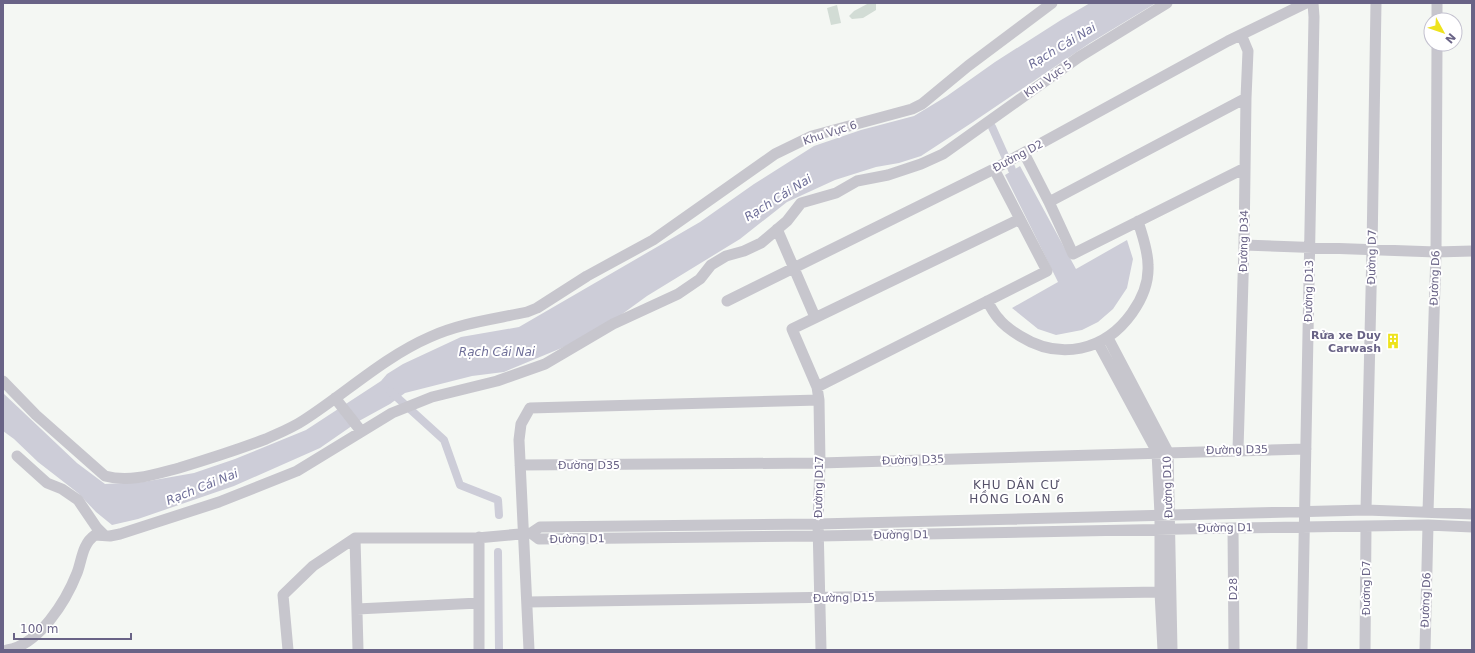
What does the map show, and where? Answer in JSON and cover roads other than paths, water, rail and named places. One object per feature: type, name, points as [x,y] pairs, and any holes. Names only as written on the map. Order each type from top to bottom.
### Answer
[{"type":"street","name":"Khu Vực 6","points":[[3,381],[61,439],[105,476],[114,479],[149,476],[232,452],[287,430],[303,421],[337,401],[368,373],[401,352],[430,337],[450,329],[527,312],[537,308],[587,276],[658,237],[775,154],[812,136],[912,109],[922,104],[968,66],[1052,3]]},
{"type":"street","name":"Khu Vực 5","points":[[7,650],[24,644],[37,635],[48,623],[69,589],[77,572],[86,544],[94,536],[98,528],[110,536],[120,534],[219,502],[297,471],[359,429],[392,413],[432,397],[497,381],[545,364],[613,324],[678,294],[700,279],[711,265],[726,256],[744,251],[761,243],[787,221],[801,203],[836,193],[857,181],[888,175],[921,164],[943,154],[1079,57],[1167,3]]},
{"type":"street","name":"Đường D2","points":[[727,301],[994,169],[1238,36],[1306,3]]},
{"type":"street","name":"Đường D13","points":[[1302,650],[1314,25],[1313,3]]},
{"type":"street","name":"Đường D7","points":[[1366,510],[1376,3]]},
{"type":"street","name":"Đường D34","points":[[1238,36],[1243,40],[1248,52],[1238,450]]},
{"type":"street","name":"Đường D6","points":[[1428,512],[1436,252],[1437,52]]},
{"type":"street","points":[[1049,202],[1246,98]]},
{"type":"street","points":[[1024,153],[1073,254],[1245,168]]},
{"type":"street","points":[[817,386],[1047,271],[994,169]]},
{"type":"street","points":[[777,229],[815,317],[1020,219]]},
{"type":"street","points":[[987,301],[999,319],[1008,328],[1027,340],[1045,347],[1066,350],[1098,343],[1108,338],[1124,323],[1136,307],[1146,287],[1148,265],[1138,221]]},
{"type":"street","points":[[1244,245],[1472,252]]},
{"type":"street","name":"Đường D17","points":[[815,317],[792,329],[817,386],[819,400],[820,463],[818,524],[821,650]]},
{"type":"street","name":"Đường D10","points":[[1108,338],[1163,452],[1165,529],[1172,650]]},
{"type":"street","name":"Đường D10","points":[[1098,343],[1163,452]]},
{"type":"street","points":[[529,650],[527,533],[519,440],[521,424],[530,408],[819,400]]},
{"type":"street","points":[[337,401],[359,429]]},
{"type":"street","name":"Đường D35","points":[[520,465],[820,463],[1306,449]]},
{"type":"street","points":[[17,456],[47,483],[78,500],[98,528]]},
{"type":"street","name":"Đường D1","points":[[527,533],[540,527],[818,524],[1366,510],[1472,514]]},
{"type":"street","name":"Đường D6","points":[[1425,650],[1428,525]]},
{"type":"street","name":"Đường D1","points":[[527,533],[539,539],[819,536],[1428,525],[1472,527]]},
{"type":"street","name":"Đường D7","points":[[1365,650],[1366,526]]},
{"type":"street","name":"D28","points":[[1233,528],[1234,650]]},
{"type":"street","name":"Đường D10","points":[[1163,650],[1160,592],[1165,529]]},
{"type":"street","points":[[288,650],[284,595],[313,566],[355,538],[479,537],[527,533]]},
{"type":"street","points":[[479,537],[479,650]]},
{"type":"street","points":[[355,538],[358,650]]},
{"type":"street","name":"Đường D15","points":[[527,602],[1160,592]]},
{"type":"street","points":[[357,609],[479,603]]},
{"type":"water","name":"Rạch Cái Nai","points":[[1090,3],[1156,3],[1090,43],[921,156],[899,163],[876,167],[835,180],[787,202],[740,239],[647,296],[614,320],[564,347],[504,372],[472,376],[405,393],[390,404],[359,421],[320,448],[234,486],[138,519],[112,525],[96,512],[78,493],[38,462],[14,439],[3,431],[3,393],[77,463],[105,484],[143,482],[194,473],[235,459],[306,430],[381,381],[387,374],[403,364],[461,337],[519,327],[700,222],[754,184],[814,146],[861,130],[914,116],[947,96],[995,62]]},
{"type":"water","points":[[1020,166],[1076,269],[1127,240],[1133,259],[1127,288],[1113,309],[1098,322],[1082,330],[1056,335],[1038,329],[1012,308],[1058,282],[1005,175]]},
{"type":"waterway","points":[[992,127],[1005,156]]},
{"type":"waterway","points":[[390,391],[444,440],[460,485],[498,500],[499,515]]},
{"type":"waterway","points":[[498,552],[499,650]]},
{"type":"place","name":"Rửa xe Duy Carwash","points":[[1393,341]]},
{"type":"district","name":"KHU DÂN CƯ HỒNG LOAN 6","points":[[1017,492]]}]
